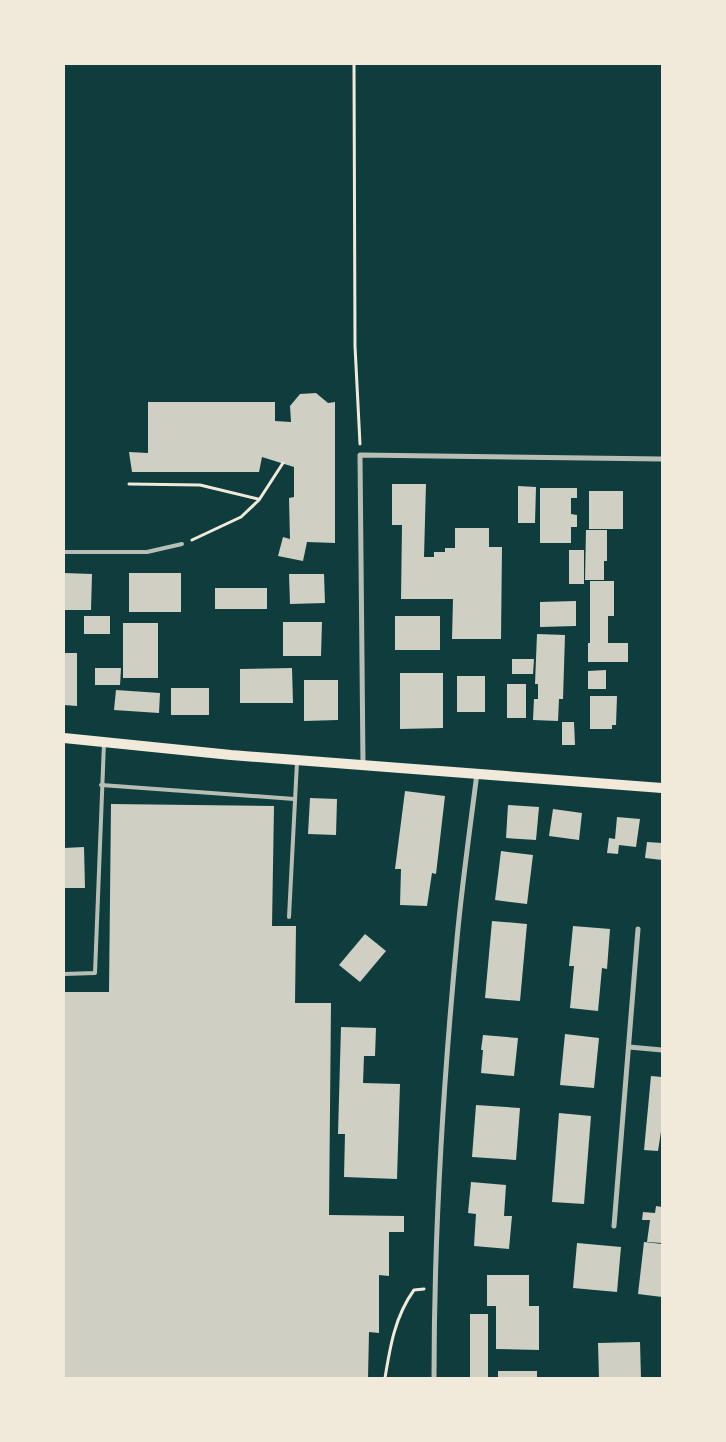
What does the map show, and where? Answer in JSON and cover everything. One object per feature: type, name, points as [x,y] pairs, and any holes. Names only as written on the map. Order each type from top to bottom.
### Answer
[{"type":"main road","points":[[64,738],[297,760],[662,788]]},
{"type":"street","points":[[363,764],[360,455],[662,459]]},
{"type":"street","points":[[434,1378],[435,1289],[444,1103],[458,928],[477,773]]},
{"type":"street","points":[[614,1226],[638,929]]},
{"type":"street","points":[[629,1047],[662,1050]]},
{"type":"lane","points":[[64,552],[147,552],[182,544]]},
{"type":"lane","points":[[64,974],[95,973],[104,743]]},
{"type":"lane","points":[[289,917],[297,760]]},
{"type":"lane","points":[[101,785],[294,799]]},
{"type":"path","points":[[354,64],[355,346],[360,455]]},
{"type":"path","points":[[182,544],[241,517],[259,500],[283,463]]},
{"type":"path","points":[[129,484],[200,485],[259,500]]},
{"type":"path","points":[[385,1378],[398,1320],[405,1302],[414,1290],[435,1289]]},
{"type":"building","points":[[316,393],[328,403],[335,402],[335,543],[307,542],[303,561],[278,556],[283,537],[290,539],[289,498],[294,497],[294,467],[262,457],[259,472],[132,472],[129,452],[148,453],[148,402],[275,402],[275,421],[291,422],[290,406],[300,394]]},
{"type":"building","points":[[392,484],[426,484],[424,557],[434,557],[434,552],[445,552],[445,548],[455,548],[455,528],[489,528],[489,547],[502,547],[501,639],[452,639],[453,599],[401,599],[402,525],[392,525]]},
{"type":"building","points":[[518,486],[536,487],[535,523],[518,523]]},
{"type":"building","points":[[540,488],[577,488],[577,498],[571,498],[571,514],[577,515],[577,527],[571,527],[571,543],[540,543]]},
{"type":"building","points":[[589,491],[623,491],[623,529],[589,529]]},
{"type":"building","points":[[586,530],[607,530],[607,561],[604,561],[604,580],[585,580]]},
{"type":"building","points":[[569,550],[584,550],[584,584],[569,584]]},
{"type":"building","points":[[64,573],[92,574],[91,610],[64,610]]},
{"type":"building","points":[[129,573],[181,573],[181,612],[129,612]]},
{"type":"building","points":[[289,574],[324,574],[325,603],[290,604]]},
{"type":"building","points":[[590,581],[614,581],[614,616],[608,616],[608,643],[628,643],[628,662],[588,662],[588,643],[590,643]]},
{"type":"building","points":[[215,588],[267,588],[267,609],[215,609]]},
{"type":"building","points":[[576,601],[576,626],[540,627],[540,602]]},
{"type":"building","points":[[84,616],[110,616],[110,634],[84,634]]},
{"type":"building","points":[[395,616],[440,616],[440,650],[395,650]]},
{"type":"building","points":[[283,622],[322,622],[321,656],[283,656]]},
{"type":"building","points":[[123,623],[158,623],[158,678],[123,678]]},
{"type":"building","points":[[537,634],[565,635],[563,699],[559,699],[558,721],[533,720],[534,699],[538,699],[538,684],[535,684]]},
{"type":"building","points":[[64,653],[77,653],[77,706],[64,705]]},
{"type":"building","points":[[512,659],[534,659],[533,674],[512,674]]},
{"type":"building","points":[[95,668],[121,668],[120,685],[95,685]]},
{"type":"building","points":[[292,668],[293,703],[240,703],[240,669]]},
{"type":"building","points":[[606,670],[606,689],[588,689],[588,671]]},
{"type":"building","points":[[400,673],[443,673],[443,728],[400,729]]},
{"type":"building","points":[[457,676],[485,676],[485,712],[457,712]]},
{"type":"building","points":[[304,680],[338,680],[338,720],[304,721]]},
{"type":"building","points":[[507,684],[526,684],[526,718],[507,718]]},
{"type":"building","points":[[171,688],[209,688],[209,715],[171,715]]},
{"type":"building","points":[[116,690],[160,693],[159,713],[114,710]]},
{"type":"building","points":[[590,696],[617,696],[616,725],[612,725],[612,729],[590,729]]},
{"type":"building","points":[[562,722],[574,722],[575,745],[562,745]]},
{"type":"building","points":[[405,791],[445,796],[436,874],[432,873],[427,906],[400,905],[401,869],[395,869]]},
{"type":"building","points":[[310,798],[337,799],[336,835],[308,834]]},
{"type":"building","points":[[111,804],[274,806],[272,926],[296,926],[295,1003],[331,1003],[329,1215],[404,1216],[404,1232],[389,1232],[389,1276],[379,1275],[379,1333],[369,1332],[368,1378],[64,1378],[64,992],[109,992]]},
{"type":"building","points":[[508,805],[539,807],[536,840],[506,838]]},
{"type":"building","points":[[553,809],[582,813],[579,840],[549,836]]},
{"type":"building","points":[[617,817],[640,819],[636,847],[619,845],[618,854],[607,853],[609,838],[615,839]]},
{"type":"building","points":[[647,842],[662,843],[662,860],[645,858]]},
{"type":"building","points":[[84,847],[85,888],[64,888],[64,848]]},
{"type":"building","points":[[501,851],[533,855],[527,904],[495,900]]},
{"type":"building","points":[[492,921],[527,924],[520,1001],[485,998]]},
{"type":"building","points":[[573,926],[610,929],[607,969],[602,968],[598,1011],[570,1008],[574,966],[569,966]]},
{"type":"building","points":[[365,934],[386,951],[360,982],[339,965]]},
{"type":"building","points":[[341,1027],[376,1028],[375,1056],[364,1056],[363,1083],[400,1084],[397,1179],[344,1177],[345,1134],[338,1134]]},
{"type":"building","points":[[565,1034],[599,1038],[594,1088],[560,1085]]},
{"type":"building","points":[[483,1035],[518,1038],[514,1076],[481,1073]]},
{"type":"building","points":[[651,1076],[662,1077],[662,1125],[658,1151],[644,1150]]},
{"type":"building","points":[[476,1105],[520,1108],[516,1160],[472,1157]]},
{"type":"building","points":[[559,1113],[591,1116],[584,1204],[552,1202]]},
{"type":"building","points":[[471,1182],[506,1185],[504,1216],[512,1216],[509,1249],[474,1246],[476,1214],[468,1213]]},
{"type":"building","points":[[656,1206],[662,1207],[662,1243],[647,1242],[650,1220],[642,1220],[643,1212],[655,1213]]},
{"type":"building","points":[[644,1242],[662,1244],[662,1297],[638,1294]]},
{"type":"building","points":[[577,1243],[621,1247],[617,1292],[573,1288]]},
{"type":"building","points":[[487,1275],[529,1275],[529,1306],[539,1306],[539,1350],[496,1349],[496,1306],[487,1306]]},
{"type":"building","points":[[470,1314],[488,1314],[488,1378],[470,1378]]},
{"type":"building","points":[[640,1342],[641,1378],[599,1378],[598,1343]]},
{"type":"building","points":[[498,1371],[537,1371],[537,1378],[498,1378]]}]
